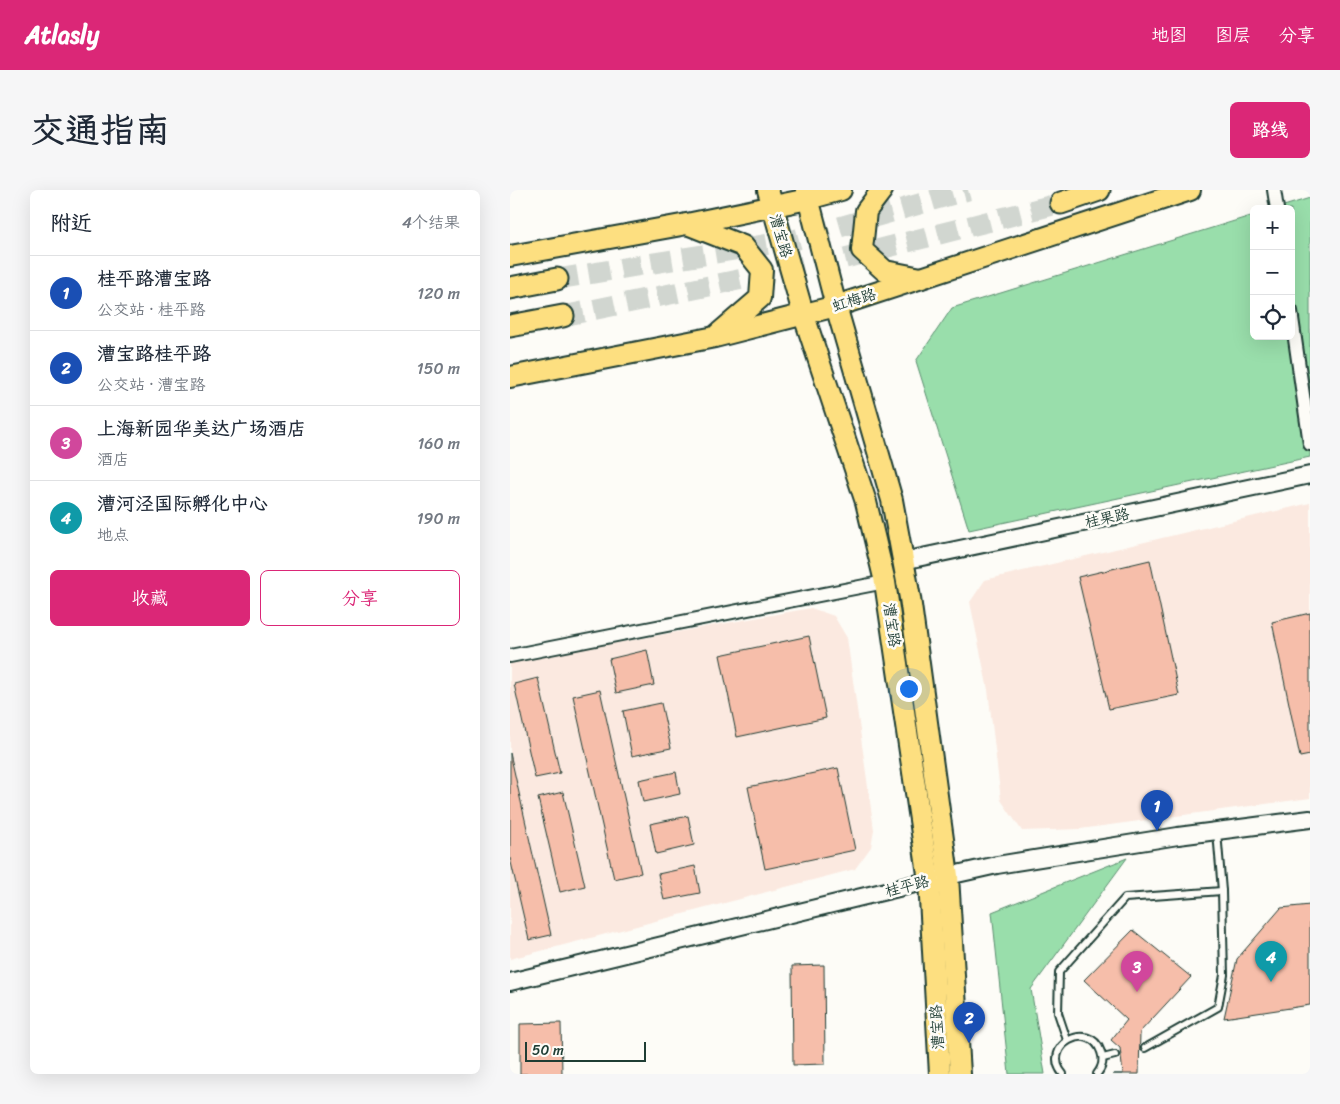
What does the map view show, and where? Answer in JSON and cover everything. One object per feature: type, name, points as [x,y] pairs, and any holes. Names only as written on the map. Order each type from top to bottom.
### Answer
[{"type":"highway","points":[[1061,203],[1099,190]]},
{"type":"highway","points":[[510,288],[557,279]]},
{"type":"highway","points":[[510,326],[563,316]]},
{"type":"main road","points":[[510,256],[687,224],[771,198],[840,190]]},
{"type":"main road","points":[[882,190],[866,211],[862,250],[885,271],[922,278]]},
{"type":"main road","name":"虹梅路","points":[[510,377],[715,337],[836,306],[1190,190]]},
{"type":"main road","name":"漕宝路","points":[[807,195],[836,306],[892,500],[910,598],[960,1074]]},
{"type":"main road","name":"漕宝路","points":[[771,198],[803,313],[866,502],[885,582],[938,878],[940,1074]]},
{"type":"main road","points":[[687,224],[743,246],[762,270],[760,298],[715,337]]},
{"type":"street","points":[[1274,190],[1276,205]]},
{"type":"street","points":[[1295,339],[1310,444]]},
{"type":"street","name":"桂果路","points":[[903,561],[1310,475]]},
{"type":"street","points":[[510,656],[885,582]]},
{"type":"street","name":"桂平路","points":[[510,982],[997,865],[1217,831],[1310,819]]},
{"type":"lane","points":[[1146,1048],[1218,1007],[1224,975],[1222,891],[1217,831]]},
{"type":"lane","points":[[1067,1040],[1058,1013],[1059,972],[1125,898],[1222,891]]},
{"type":"lane","points":[[1063,1074],[1057,1061],[1059,1049],[1067,1040],[1078,1036],[1090,1039],[1099,1047],[1103,1058],[1101,1070],[1097,1074]]},
{"type":"lane","points":[[1103,1058],[1115,1056]]},
{"type":"shaded area","points":[[1310,503],[1310,798],[1080,829],[1022,831],[1001,800],[988,690],[970,602],[985,580]]},
{"type":"shaded area","points":[[811,608],[834,616],[847,638],[874,830],[871,847],[855,869],[510,959],[510,662]]},
{"type":"green space","points":[[1310,198],[1310,457],[969,530],[916,361],[952,308],[1250,216],[1250,340],[1295,340],[1295,205],[1287,205]]},
{"type":"green space","points":[[1127,858],[1031,989],[1045,1074],[1009,1074],[992,912]]},
{"type":"building","points":[[1150,560],[1179,695],[1109,709],[1078,577]]},
{"type":"building","points":[[1310,613],[1310,755],[1300,757],[1272,622]]},
{"type":"building","points":[[809,636],[826,718],[737,737],[720,655]]},
{"type":"building","points":[[647,650],[654,685],[616,693],[609,659]]},
{"type":"building","points":[[538,678],[560,773],[535,778],[514,684]]},
{"type":"building","points":[[600,690],[641,873],[614,879],[573,696]]},
{"type":"building","points":[[661,703],[671,748],[632,756],[623,711]]},
{"type":"building","points":[[510,753],[551,935],[529,940],[510,858]]},
{"type":"building","points":[[838,768],[855,850],[765,869],[748,787]]},
{"type":"building","points":[[676,772],[680,794],[643,802],[639,780]]},
{"type":"building","points":[[563,792],[585,886],[560,892],[538,798]]},
{"type":"building","points":[[688,816],[694,845],[656,854],[650,824]]},
{"type":"building","points":[[695,866],[700,893],[664,900],[658,874]]},
{"type":"building","points":[[1310,905],[1310,1005],[1224,1018],[1237,959],[1281,908]]},
{"type":"building","points":[[1133,930],[1191,977],[1140,1032],[1139,1074],[1123,1074],[1120,1048],[1111,1040],[1127,1020],[1084,980]]},
{"type":"building","points":[[824,965],[825,1064],[793,1065],[792,966]]},
{"type":"building","points":[[561,1023],[562,1074],[520,1074],[520,1024]]},
{"type":"tunnel","points":[[557,279],[794,240],[968,190]]},
{"type":"tunnel","points":[[563,316],[845,258],[1061,203]]},
{"type":"place","name":"桂平路漕宝路","points":[[1157,831]]},
{"type":"place","name":"漕河泾国际孵化中心","points":[[1271,982]]},
{"type":"place","name":"上海新园华美达广场酒店","points":[[1137,992]]},
{"type":"place","name":"漕宝路桂平路","points":[[969,1043]]}]
